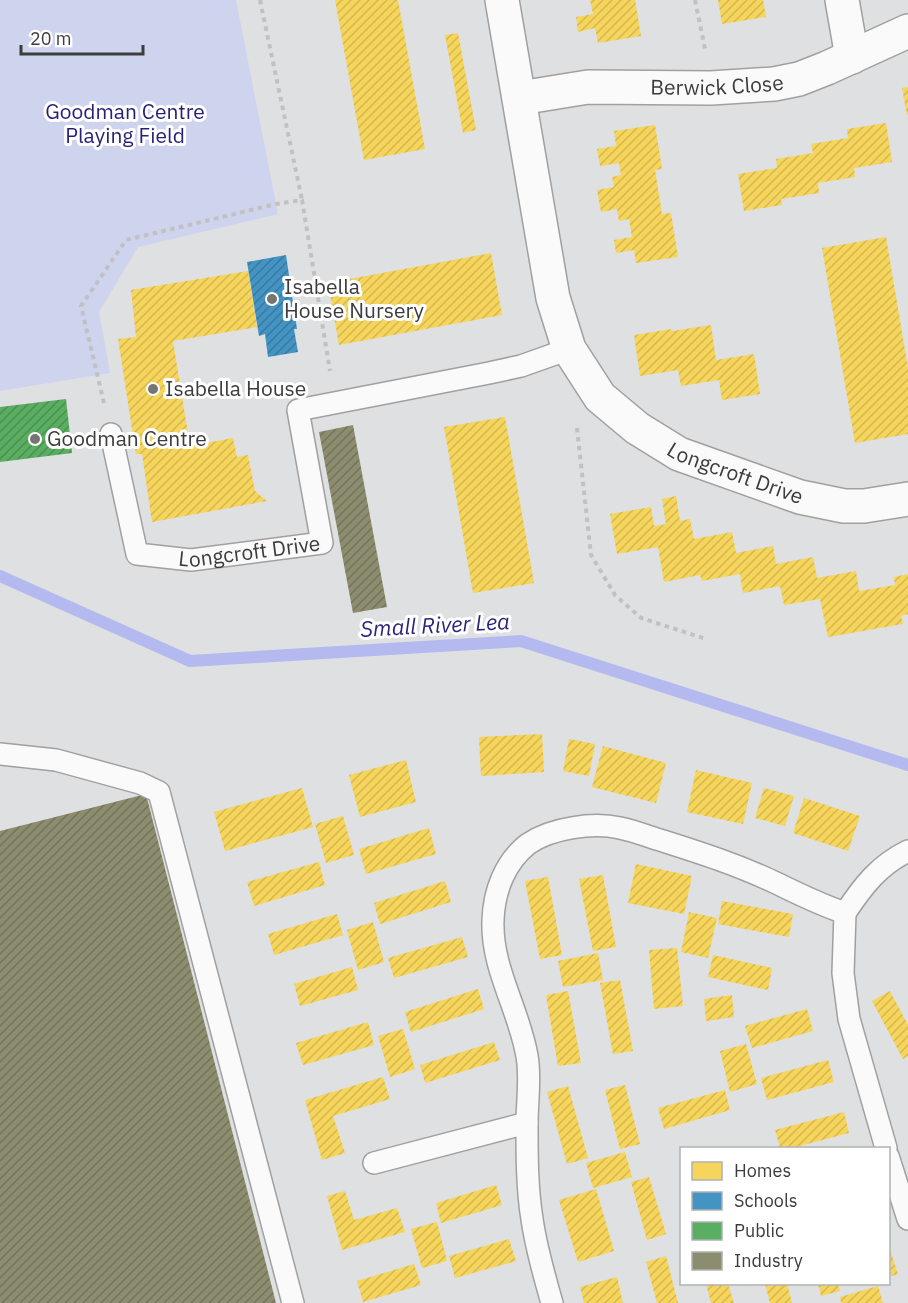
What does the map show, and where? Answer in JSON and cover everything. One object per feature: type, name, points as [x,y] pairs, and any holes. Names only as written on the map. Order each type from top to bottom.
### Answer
[{"type":"street","name":"Longcroft Drive","points":[[502,0],[553,298],[569,349],[600,397],[637,429],[679,454],[800,497],[844,506],[864,506],[908,499]]},
{"type":"street","points":[[842,0],[852,57]]},
{"type":"street","name":"Berwick Close","points":[[520,98],[588,87],[702,88],[774,84],[799,79],[908,32]]},
{"type":"lane","name":"Longcroft Drive","points":[[111,434],[137,554],[191,560],[322,543],[298,410],[521,366],[569,349]]},
{"type":"lane","points":[[0,754],[56,760],[140,783],[159,792],[293,1303]]},
{"type":"lane","points":[[552,1303],[539,1260],[531,1217],[527,1056],[495,950],[493,920],[498,890],[506,868],[519,852],[535,840],[552,832],[573,827],[618,828],[717,857],[775,882],[816,904],[845,913]]},
{"type":"lane","points":[[885,1147],[849,1019],[843,973],[845,913],[864,884],[879,869],[908,851]]},
{"type":"lane","points":[[374,1163],[527,1123]]},
{"type":"lane","points":[[890,1162],[908,1219]]},
{"type":"path","points":[[260,0],[302,200],[335,402]]},
{"type":"path","points":[[695,0],[705,50],[702,88]]},
{"type":"path","points":[[111,434],[81,306],[126,240],[276,204],[302,200]]},
{"type":"path","points":[[600,397],[576,424],[591,555],[615,595],[641,618],[705,639]]},
{"type":"green space","name":"Goodman Centre Playing Field","points":[[0,0],[236,0],[278,214],[138,247],[99,312],[110,373],[0,391]]},
{"type":"building: Homes","points":[[335,0],[398,0],[425,149],[364,160]]},
{"type":"building: Homes","points":[[590,0],[635,0],[641,36],[598,43],[595,28],[578,32],[576,17],[593,14]]},
{"type":"building: Homes","points":[[718,0],[763,0],[766,17],[722,24]]},
{"type":"building: Homes","points":[[458,33],[476,130],[463,133],[445,35]]},
{"type":"building: Homes","points":[[908,87],[908,115],[907,115],[902,88]]},
{"type":"building: Homes","points":[[886,123],[892,162],[854,168],[855,177],[818,183],[819,193],[781,199],[782,205],[744,211],[738,174],[777,168],[776,159],[813,153],[811,144],[848,138],[847,129]]},
{"type":"building: Homes","points":[[655,125],[662,169],[655,170],[662,214],[671,213],[678,257],[636,263],[634,250],[616,253],[614,240],[632,237],[629,219],[619,221],[617,209],[601,212],[597,190],[614,187],[612,177],[621,175],[619,163],[600,166],[597,149],[616,146],[614,131]]},
{"type":"building: Homes","points":[[886,237],[908,368],[908,434],[855,443],[822,248]]},
{"type":"building: Homes","points":[[491,253],[502,315],[339,345],[328,283]]},
{"type":"building: Homes","name":"Isabella House","points":[[248,271],[257,327],[173,341],[190,446],[233,438],[237,457],[248,455],[255,491],[267,501],[152,522],[142,454],[136,454],[118,339],[136,337],[131,290]]},
{"type":"building: Homes","points":[[711,325],[716,360],[754,354],[760,394],[722,400],[719,380],[681,386],[678,370],[640,376],[634,335]]},
{"type":"building: Homes","points":[[505,417],[534,583],[473,593],[444,427]]},
{"type":"building: Homes","points":[[676,496],[680,521],[690,519],[694,539],[732,532],[736,553],[773,546],[776,564],[813,557],[817,578],[856,571],[859,591],[895,585],[894,577],[908,574],[908,614],[901,616],[903,624],[828,637],[820,599],[784,605],[780,586],[743,593],[740,574],[702,581],[700,575],[664,582],[658,547],[617,554],[610,514],[651,507],[654,526],[666,524],[662,499]]},
{"type":"building: Homes","points":[[542,734],[544,772],[481,776],[479,737]]},
{"type":"building: Homes","points":[[569,739],[595,744],[589,776],[563,771]]},
{"type":"building: Homes","points":[[603,746],[666,763],[656,803],[592,787]]},
{"type":"building: Homes","points":[[406,760],[416,802],[360,817],[349,775]]},
{"type":"building: Homes","points":[[696,770],[752,783],[743,824],[687,812]]},
{"type":"building: Homes","points":[[302,788],[313,827],[225,851],[214,812]]},
{"type":"building: Homes","points":[[764,788],[794,796],[785,826],[755,818]]},
{"type":"building: Homes","points":[[804,798],[860,816],[848,851],[793,833]]},
{"type":"building: Homes","points":[[343,816],[354,855],[326,863],[315,824]]},
{"type":"building: Homes","points":[[429,828],[436,854],[366,874],[359,849]]},
{"type":"building: Homes","points":[[319,862],[325,885],[254,906],[247,882]]},
{"type":"building: Homes","points":[[636,864],[692,876],[684,914],[628,903]]},
{"type":"building: Homes","points":[[603,875],[616,947],[593,951],[579,879]]},
{"type":"building: Homes","points":[[548,877],[562,955],[540,959],[525,881]]},
{"type":"building: Homes","points":[[445,881],[451,902],[380,924],[374,903]]},
{"type":"building: Homes","points":[[722,901],[793,914],[789,937],[718,924]]},
{"type":"building: Homes","points":[[689,912],[717,918],[708,958],[681,952]]},
{"type":"building: Homes","points":[[337,914],[343,935],[274,955],[268,934]]},
{"type":"building: Homes","points":[[373,922],[384,962],[358,970],[347,930]]},
{"type":"building: Homes","points":[[462,937],[468,957],[394,978],[388,958]]},
{"type":"building: Homes","points":[[677,948],[683,1006],[654,1009],[649,950]]},
{"type":"building: Homes","points":[[598,953],[603,980],[563,987],[558,961]]},
{"type":"building: Homes","points":[[713,955],[772,968],[768,990],[708,977]]},
{"type":"building: Homes","points":[[352,967],[358,990],[300,1006],[294,984]]},
{"type":"building: Homes","points":[[620,980],[633,1051],[613,1054],[600,983]]},
{"type":"building: Homes","points":[[478,989],[484,1009],[411,1032],[405,1012]]},
{"type":"building: Homes","points":[[568,991],[581,1063],[558,1066],[546,995]]},
{"type":"building: Homes","points":[[890,991],[908,1025],[908,1056],[903,1059],[872,1001]]},
{"type":"building: Homes","points":[[732,995],[734,1017],[706,1021],[704,999]]},
{"type":"building: Homes","points":[[807,1009],[813,1031],[752,1048],[745,1026]]},
{"type":"building: Homes","points":[[368,1022],[374,1045],[303,1065],[296,1043]]},
{"type":"building: Homes","points":[[403,1029],[415,1069],[390,1077],[378,1036]]},
{"type":"building: Homes","points":[[494,1042],[500,1060],[425,1083],[420,1065]]},
{"type":"building: Homes","points":[[746,1044],[757,1084],[730,1092],[720,1051]]},
{"type":"building: Homes","points":[[828,1060],[834,1082],[767,1100],[761,1078]]},
{"type":"building: Homes","points":[[383,1077],[390,1099],[333,1116],[345,1153],[322,1160],[305,1100]]},
{"type":"building: Homes","points":[[625,1085],[640,1144],[620,1149],[605,1090]]},
{"type":"building: Homes","points":[[568,1086],[588,1158],[567,1164],[547,1092]]},
{"type":"building: Homes","points":[[725,1090],[730,1110],[664,1129],[658,1108]]},
{"type":"building: Homes","points":[[844,1112],[849,1133],[796,1147],[780,1147],[775,1130]]},
{"type":"building: Homes","points":[[625,1152],[632,1177],[593,1188],[586,1163]]},
{"type":"building: Homes","points":[[649,1177],[666,1234],[647,1240],[631,1182]]},
{"type":"building: Homes","points":[[496,1185],[502,1205],[441,1223],[436,1203]]},
{"type":"building: Homes","points":[[596,1189],[614,1251],[578,1262],[559,1200]]},
{"type":"building: Homes","points":[[345,1191],[354,1220],[397,1208],[405,1232],[342,1250],[327,1196]]},
{"type":"building: Homes","points":[[437,1222],[447,1261],[422,1268],[411,1229]]},
{"type":"building: Homes","points":[[509,1239],[516,1261],[455,1278],[449,1256]]},
{"type":"building: Homes","points":[[890,1249],[898,1274],[890,1276]]},
{"type":"building: Homes","points":[[666,1256],[678,1303],[657,1303],[646,1262]]},
{"type":"building: Homes","points":[[414,1264],[421,1285],[363,1302],[357,1281]]},
{"type":"building: Homes","points":[[617,1277],[623,1303],[584,1303],[580,1287]]},
{"type":"building: Homes","points":[[706,1285],[728,1285],[734,1303],[711,1303]]},
{"type":"building: Homes","points":[[765,1285],[787,1285],[792,1303],[770,1303]]},
{"type":"building: Homes","points":[[818,1285],[838,1285],[840,1291],[821,1296]]},
{"type":"building: Homes","points":[[878,1286],[883,1303],[841,1303],[840,1297]]},
{"type":"building: Schools","name":"Isabella House Nursery","points":[[286,255],[297,329],[294,329],[298,352],[268,357],[265,334],[259,336],[247,262]]},
{"type":"building: Public","name":"Goodman Centre","points":[[66,399],[72,453],[0,462],[0,407]]},
{"type":"building: Industry","points":[[353,425],[387,607],[353,613],[319,432]]},
{"type":"building: Industry","points":[[146,794],[276,1303],[0,1303],[0,831]]},
{"type":"waterway","name":"Small River Lea","points":[[0,576],[190,661],[521,641],[908,765]]},
{"type":"place","name":"Isabella House Nursery","points":[[272,299]]},
{"type":"place","name":"Isabella House","points":[[153,389]]},
{"type":"place","name":"Goodman Centre","points":[[35,439]]}]
